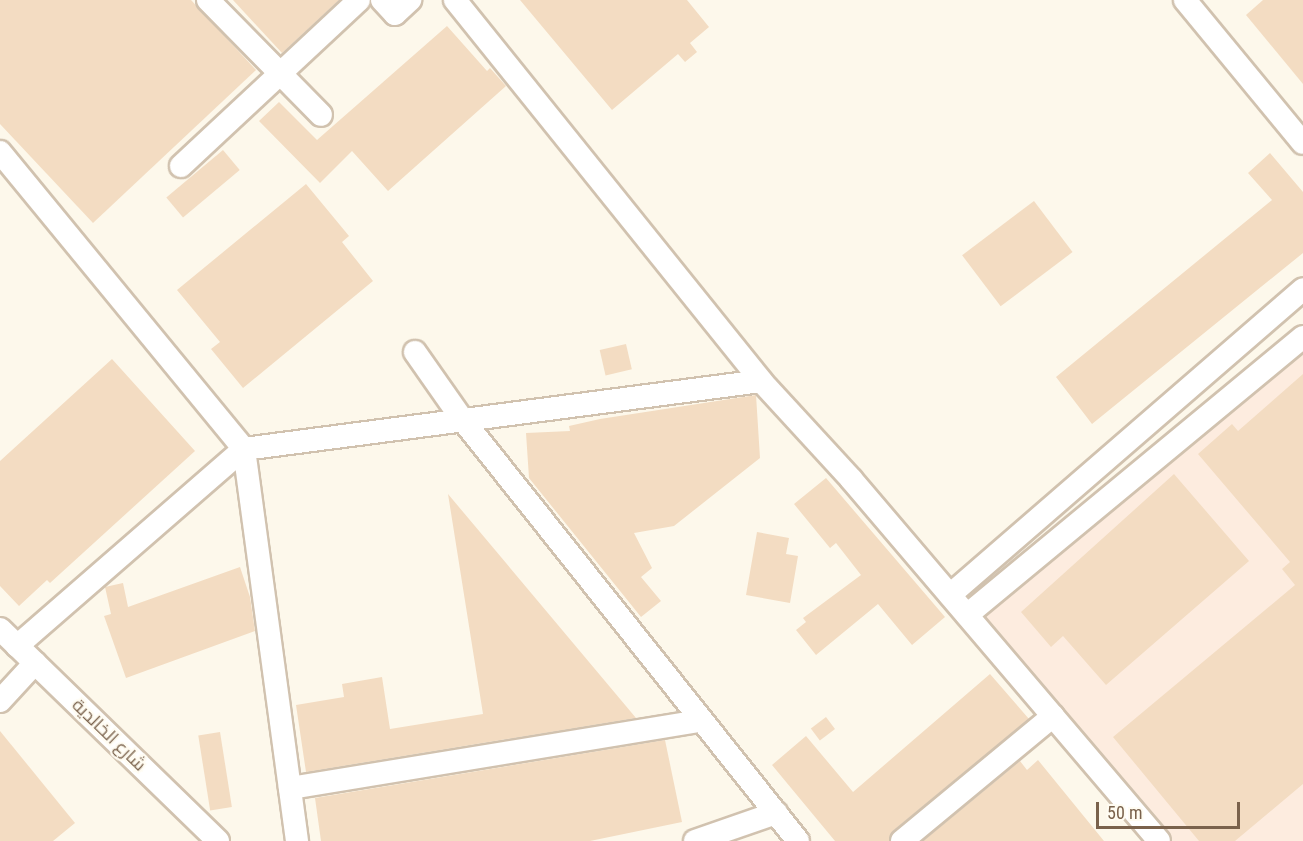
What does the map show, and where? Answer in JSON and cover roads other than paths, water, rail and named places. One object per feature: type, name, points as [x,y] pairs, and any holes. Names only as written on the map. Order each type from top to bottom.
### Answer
[{"type":"street","points":[[208,0],[321,115]]},
{"type":"street","points":[[181,166],[359,0]]},
{"type":"street","points":[[382,0],[395,14],[411,0]]},
{"type":"street","points":[[455,0],[760,381],[851,479],[1159,841]]},
{"type":"street","points":[[1185,0],[1303,143]]},
{"type":"street","points":[[0,152],[244,449],[297,841]]},
{"type":"street","points":[[950,595],[1303,289]]},
{"type":"street","points":[[967,615],[1303,337]]},
{"type":"street","points":[[415,352],[462,418],[798,841]]},
{"type":"street","points":[[17,646],[244,449],[462,418],[760,381]]},
{"type":"street","name":"شارع الخالدية","points":[[0,629],[218,841]]},
{"type":"street","points":[[0,701],[35,663]]},
{"type":"street","points":[[902,841],[1053,716]]},
{"type":"street","points":[[290,788],[701,721]]},
{"type":"street","points":[[694,841],[776,813]]}]
